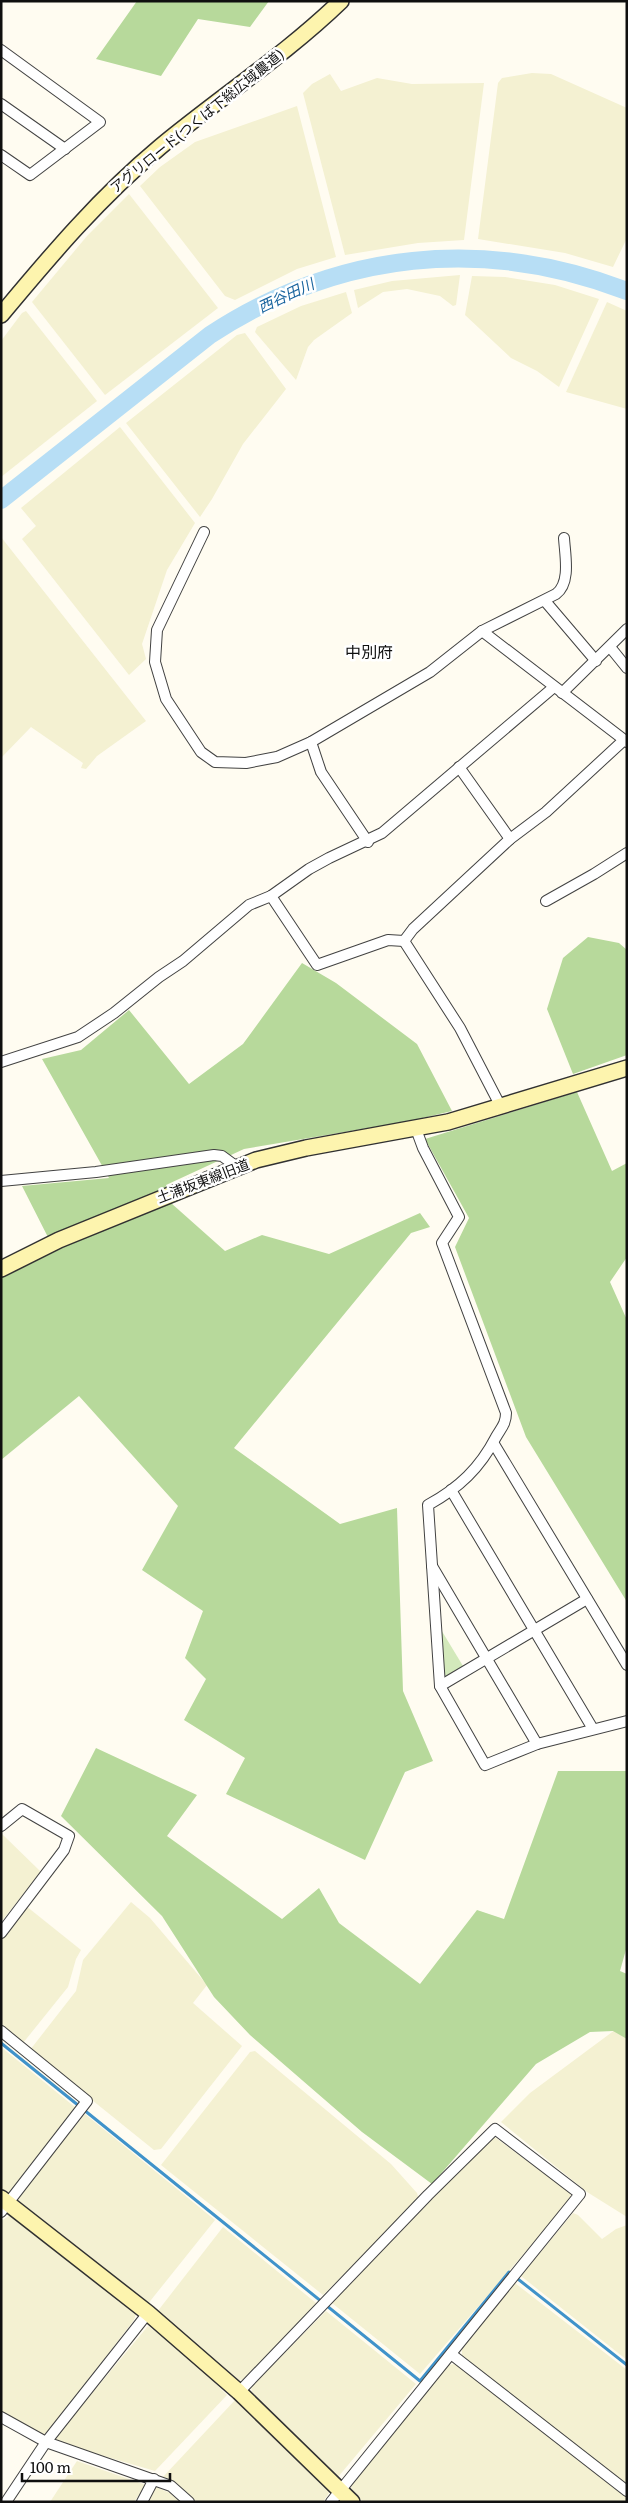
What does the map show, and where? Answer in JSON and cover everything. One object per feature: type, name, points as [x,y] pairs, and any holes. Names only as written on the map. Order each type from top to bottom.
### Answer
[{"type":"street","name":"アグリロード(つくば下総広域農道)","points":[[1,315],[69,233],[126,176],[206,110],[310,29],[341,1]]},
{"type":"street","points":[[1,50],[100,122],[30,175],[1,154]]},
{"type":"street","points":[[1,104],[64,149]]},
{"type":"street","points":[[204,532],[157,630],[155,662],[166,699],[200,752],[215,762],[246,763],[277,757],[311,742],[430,672],[482,631],[544,601],[560,591],[566,576],[564,538]]},
{"type":"street","points":[[544,601],[596,661]]},
{"type":"street","points":[[1,1062],[78,1037],[114,1013],[159,977],[183,962],[249,906],[271,896],[309,869],[368,842],[395,823],[460,767],[596,661],[627,629]]},
{"type":"street","points":[[404,941],[413,929],[510,839],[546,812],[625,741],[482,631]]},
{"type":"street","points":[[610,647],[627,668]]},
{"type":"street","points":[[311,742],[321,772],[368,842]]},
{"type":"street","points":[[460,767],[510,839]]},
{"type":"street","points":[[546,902],[627,852]]},
{"type":"street","points":[[271,896],[317,965],[388,940],[404,941]]},
{"type":"street","points":[[404,941],[460,1028],[501,1107]]},
{"type":"street","name":"土浦坂東線旧道","points":[[1,1269],[59,1240],[237,1167],[306,1148],[416,1129],[501,1107],[627,1068]]},
{"type":"street","points":[[416,1129],[423,1148],[459,1217],[442,1242],[506,1412],[506,1420],[494,1444],[465,1481],[428,1505],[430,1563],[440,1686],[485,1765],[537,1744],[627,1721]]},
{"type":"street","points":[[1,1182],[96,1172],[214,1155],[222,1156],[237,1167]]},
{"type":"street","points":[[494,1444],[627,1666]]},
{"type":"street","points":[[451,1490],[593,1730]]},
{"type":"street","points":[[430,1563],[537,1744]]},
{"type":"street","points":[[440,1686],[586,1599]]},
{"type":"street","points":[[1,1826],[22,1809],[69,1836],[64,1850],[1,1933]]},
{"type":"street","points":[[1,2032],[87,2101],[3,2204],[148,2313],[239,2392],[336,2496],[352,2502]]},
{"type":"street","points":[[239,2392],[428,2195],[495,2129],[580,2194],[336,2496]]},
{"type":"street","points":[[6,2502],[46,2442],[148,2313]]},
{"type":"street","points":[[451,2354],[627,2491]]},
{"type":"street","points":[[1,2417],[46,2442],[171,2486],[189,2502]]},
{"type":"street","points":[[142,2502],[154,2479]]},
{"type":"shaded area","points":[[532,73],[551,74],[627,108],[627,238],[613,267],[565,253],[478,239],[498,83],[502,78]]},
{"type":"shaded area","points":[[330,74],[341,91],[377,78],[412,84],[484,83],[464,240],[418,243],[345,255],[303,93],[312,84]]},
{"type":"shaded area","points":[[297,106],[336,257],[297,269],[235,300],[225,296],[140,186],[160,167],[195,142]]},
{"type":"shaded area","points":[[129,194],[218,308],[105,395],[32,302],[87,236]]},
{"type":"shaded area","points":[[460,275],[456,305],[453,306],[440,296],[407,289],[383,292],[358,308],[354,290],[392,281]]},
{"type":"shaded area","points":[[472,276],[505,277],[555,285],[599,299],[559,387],[537,371],[511,358],[465,315]]},
{"type":"shaded area","points":[[346,292],[352,313],[314,340],[308,347],[296,380],[255,332],[257,327],[301,306]]},
{"type":"shaded area","points":[[607,302],[627,311],[627,409],[566,392]]},
{"type":"shaded area","points":[[26,311],[97,401],[1,477],[1,341],[22,313]]},
{"type":"shaded area","points":[[245,333],[286,389],[243,444],[200,517],[126,423],[237,335]]},
{"type":"shaded area","points":[[120,427],[195,523],[167,570],[142,644],[146,659],[129,675],[22,539],[36,526],[21,508]]},
{"type":"shaded area","points":[[1,537],[146,721],[97,756],[86,769],[81,768],[83,763],[31,727],[1,758]]},
{"type":"shaded area","points":[[1,1833],[41,1872],[1,1922]]},
{"type":"shaded area","points":[[131,1902],[150,1918],[207,1985],[193,2003],[242,2046],[161,2149],[154,2150],[30,2050],[76,1991],[83,1960]]},
{"type":"shaded area","points":[[26,1906],[81,1950],[76,1959],[68,1987],[23,2043],[1,2026],[1,1940]]},
{"type":"shaded area","points":[[627,2021],[627,2217],[587,2192],[501,2122],[530,2093]]},
{"type":"shaded area","points":[[1,2047],[76,2108],[12,2192],[6,2193],[1,2189]]},
{"type":"shaded area","points":[[255,2051],[391,2164],[417,2193],[419,2200],[323,2295],[161,2165],[250,2052]]},
{"type":"shaded area","points":[[85,2114],[215,2220],[147,2305],[138,2307],[134,2320],[48,2432],[42,2435],[1,2411],[1,2221],[12,2214],[128,2297],[19,2202],[18,2197]]},
{"type":"shaded area","points":[[493,2136],[570,2192],[571,2199],[420,2374],[332,2303]]},
{"type":"shaded area","points":[[573,2213],[578,2215],[602,2239],[616,2229],[627,2225],[627,2360],[521,2276]]},
{"type":"shaded area","points":[[223,2227],[316,2303],[247,2379],[239,2380],[157,2312]]},
{"type":"shaded area","points":[[515,2283],[627,2370],[627,2487],[462,2355],[462,2345]]},
{"type":"shaded area","points":[[326,2311],[416,2384],[338,2477],[252,2392],[251,2387]]},
{"type":"shaded area","points":[[148,2326],[185,2353],[227,2395],[155,2471],[56,2442],[55,2438]]},
{"type":"shaded area","points":[[455,2364],[627,2498],[627,2502],[363,2502],[352,2491],[351,2486],[448,2365]]},
{"type":"shaded area","points":[[237,2398],[329,2488],[329,2493],[323,2502],[197,2502],[176,2483],[162,2478]]},
{"type":"shaded area","points":[[77,2461],[146,2485],[134,2502],[50,2502]]},
{"type":"shaded area","points":[[156,2487],[170,2493],[180,2502],[147,2502]]},
{"type":"green space","points":[[137,1],[269,1],[250,27],[198,19],[161,76],[96,59]]},
{"type":"green space","points":[[588,937],[619,943],[627,950],[627,1055],[573,1074],[547,1009],[563,958]]},
{"type":"green space","points":[[302,963],[336,983],[417,1044],[452,1111],[410,1121],[244,1149],[166,1185],[171,1203],[225,1251],[262,1235],[329,1254],[420,1213],[430,1227],[411,1233],[234,1448],[340,1524],[397,1508],[403,1691],[433,1761],[405,1772],[365,1860],[226,1794],[245,1758],[184,1720],[206,1679],[185,1658],[203,1611],[142,1570],[178,1506],[79,1396],[1,1460],[1,1278],[55,1251],[22,1186],[109,1178],[42,1059],[81,1050],[129,1010],[189,1084],[243,1044]]},
{"type":"green space","points":[[577,1092],[612,1171],[627,1163],[627,1257],[610,1282],[627,1320],[627,1602],[526,1437],[455,1247],[469,1218],[425,1139]]},
{"type":"green space","points":[[440,1628],[463,1666],[443,1678]]},
{"type":"green space","points":[[96,1748],[197,1795],[167,1836],[282,1919],[319,1888],[339,1923],[420,1984],[477,1910],[504,1919],[558,1771],[627,1771],[627,1946],[620,1971],[627,1974],[627,2039],[613,2031],[590,2032],[536,2064],[432,2184],[362,2132],[250,2035],[214,1997],[162,1916],[61,1816]]},
{"type":"waterway","name":"西谷田川","points":[[1,500],[210,335],[259,307],[309,285],[360,270],[413,261],[466,259],[520,263],[573,274],[627,291]]},
{"type":"waterway","points":[[1,2043],[420,2381],[509,2272],[627,2365]]},
{"type":"district","name":"中別府","points":[[369,652]]}]
